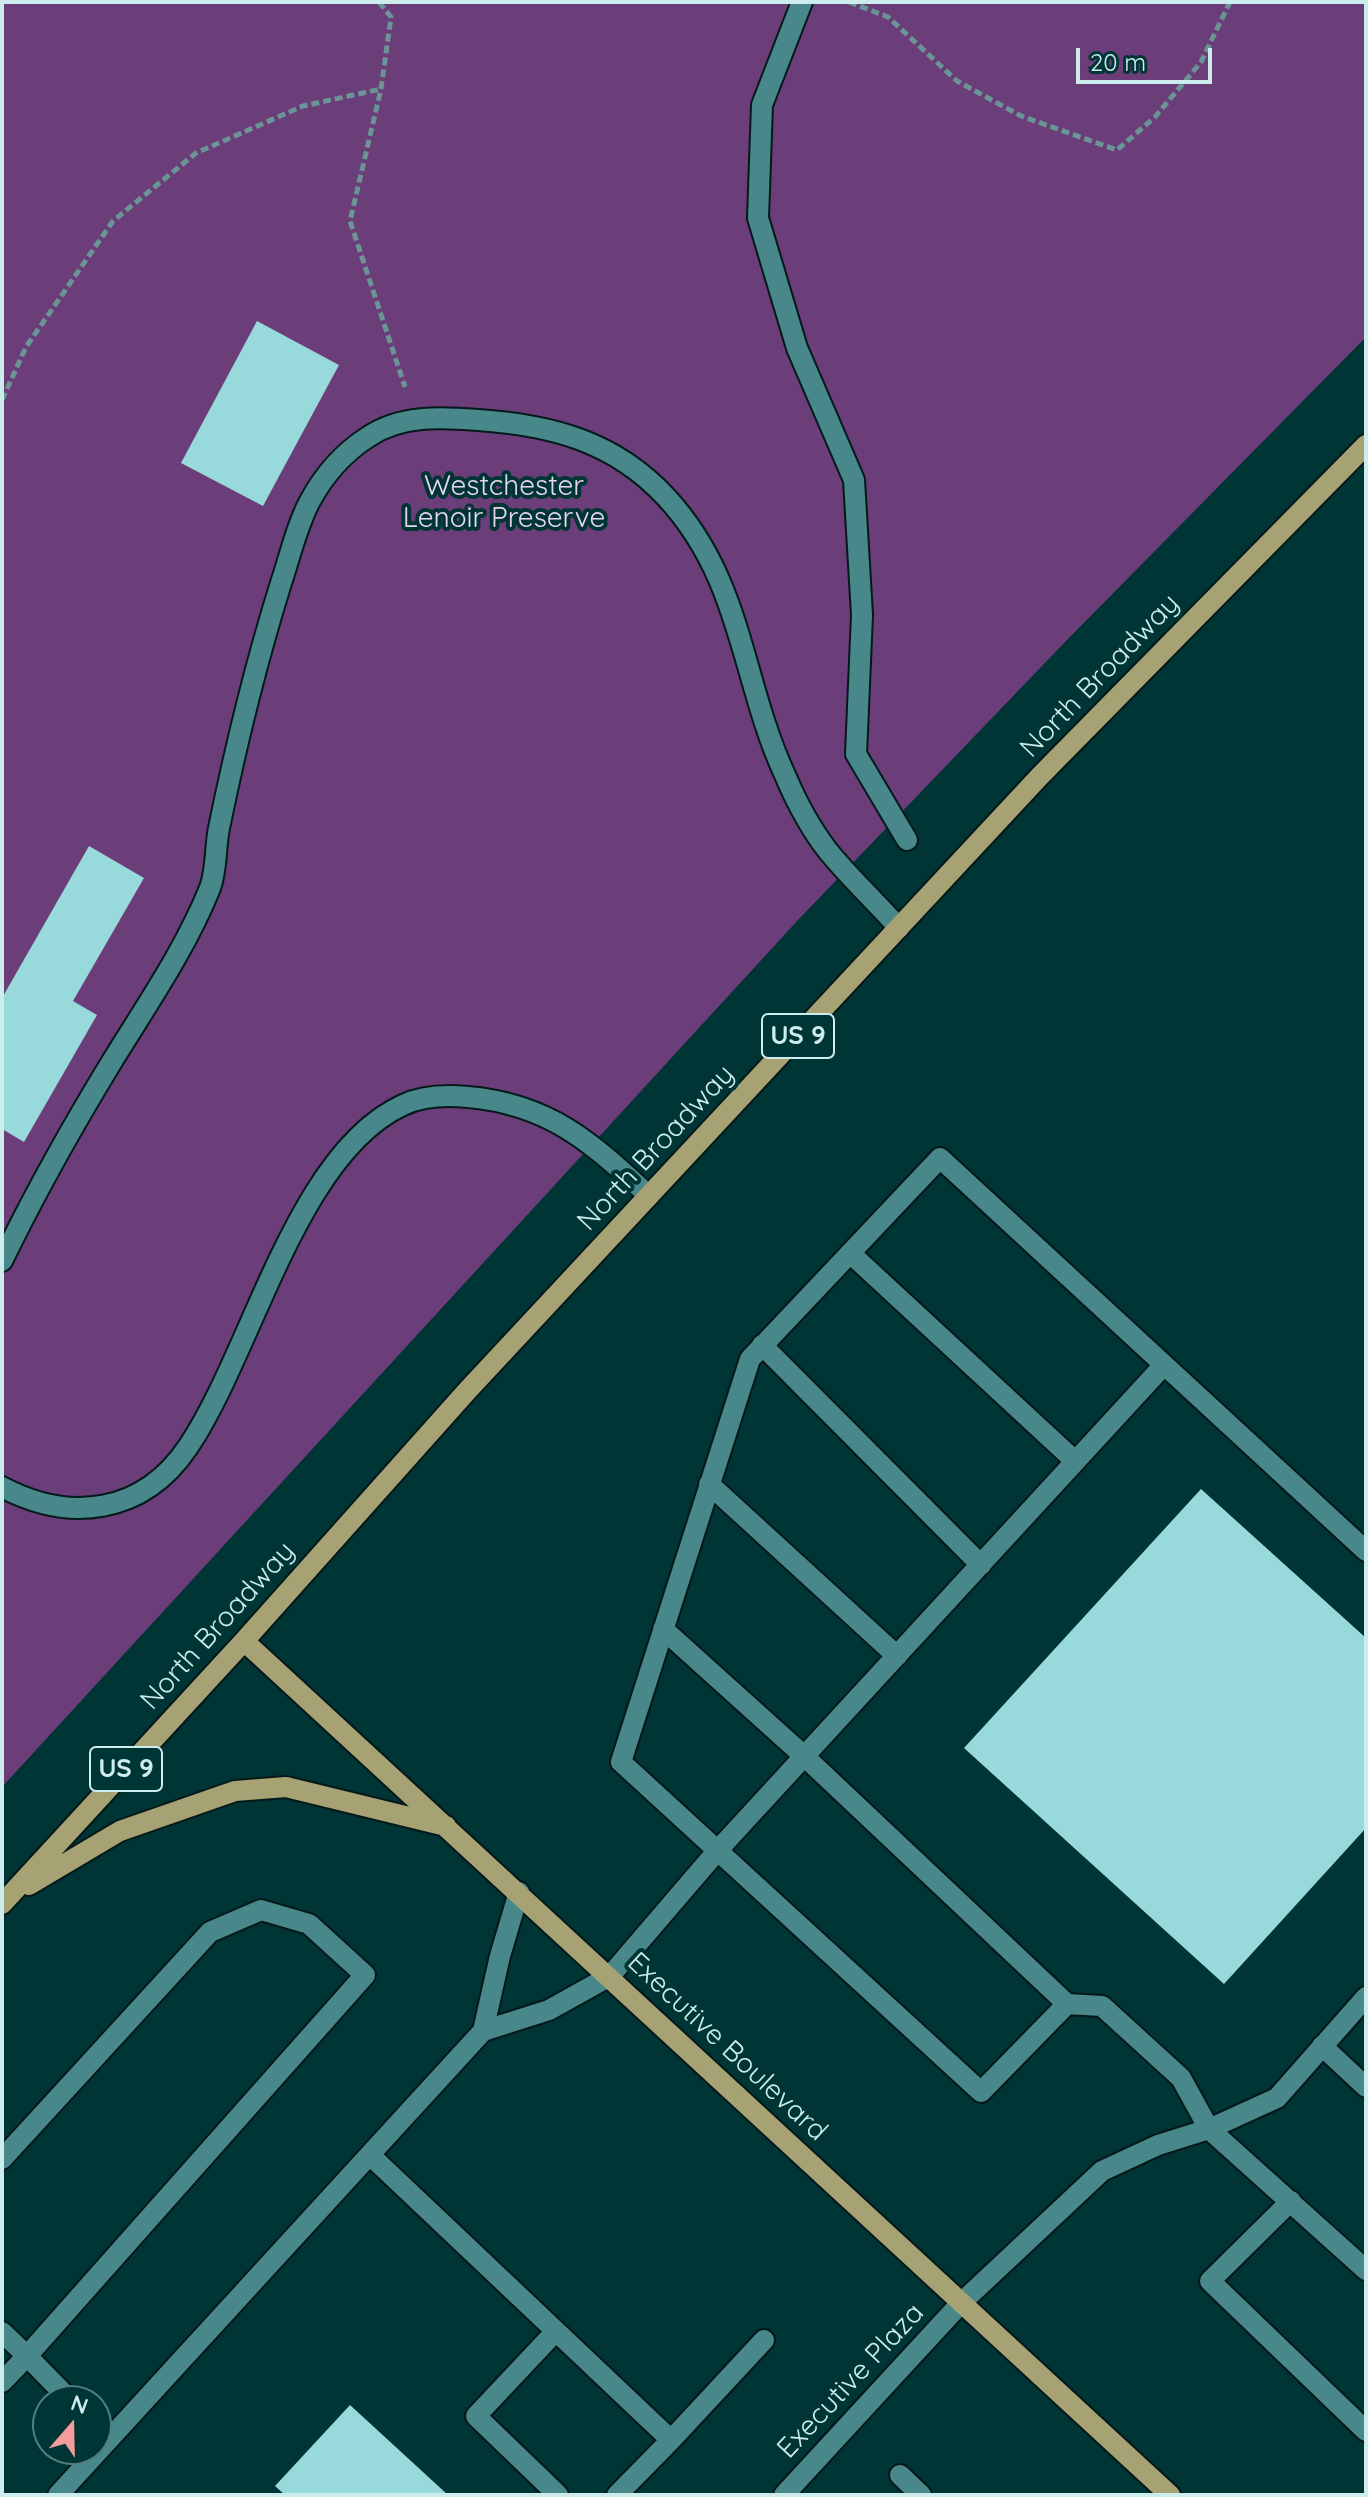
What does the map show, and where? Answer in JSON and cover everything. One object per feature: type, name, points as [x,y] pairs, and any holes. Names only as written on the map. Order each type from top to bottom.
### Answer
[{"type":"main road","name":"North Broadway","points":[[4,1898],[244,1641],[467,1391],[1040,776],[1366,445]]},
{"type":"main road","name":"Executive Boulevard","points":[[244,1641],[1170,2495]]},
{"type":"main road","points":[[4,1898],[120,1831],[235,1791],[286,1787],[447,1826]]},
{"type":"street","points":[[802,2],[762,105],[758,218],[797,348],[854,480],[862,615],[856,754],[907,840]]},
{"type":"street","points":[[2,1261],[84,1108],[177,955],[212,881],[217,834],[258,656],[309,503],[336,462],[371,434],[415,418],[520,423],[555,430],[593,444],[634,467],[668,499],[696,537],[723,585],[740,631],[770,737],[783,773],[801,808],[827,849],[899,928]]},
{"type":"street","points":[[2,1487],[45,1505],[81,1510],[122,1500],[163,1475],[187,1449],[209,1412],[305,1210],[328,1173],[376,1121],[403,1105],[427,1097],[455,1096],[486,1099],[540,1114],[565,1125],[596,1147],[649,1196]]},
{"type":"street","points":[[1067,2004],[981,2092],[621,1762],[750,1359],[940,1158],[1366,1551]]},
{"type":"street","points":[[850,1253],[1075,1461]]},
{"type":"street","points":[[762,1345],[981,1565]]},
{"type":"street","points":[[483,2031],[549,2010],[610,1976],[718,1850],[1164,1365]]},
{"type":"street","points":[[709,1484],[897,1656]]},
{"type":"street","points":[[663,1629],[804,1756],[1067,2004],[1102,2006],[1181,2078],[1209,2129],[1366,2270]]},
{"type":"street","points":[[112,2424],[371,2156],[483,2031],[519,1892]]},
{"type":"street","points":[[2,2159],[210,1932],[261,1910],[309,1924],[365,1975],[2,2382]]},
{"type":"street","name":"Executive Plaza","points":[[784,2495],[960,2304],[1102,2171],[1158,2145],[1209,2129],[1277,2098],[1366,1997]]},
{"type":"street","points":[[1322,2046],[1366,2087]]},
{"type":"street","points":[[371,2156],[671,2440]]},
{"type":"street","points":[[1291,2201],[1210,2281],[1366,2431]]},
{"type":"street","points":[[556,2331],[476,2416],[558,2495]]},
{"type":"street","points":[[2,2332],[55,2385]]},
{"type":"street","points":[[617,2495],[764,2340]]},
{"type":"street","points":[[58,2495],[80,2465]]},
{"type":"street","points":[[900,2475],[921,2495]]},
{"type":"path","points":[[379,2],[391,17],[381,89],[350,221],[415,418]]},
{"type":"path","points":[[849,2],[888,17],[957,81],[1021,116],[1117,150],[1155,117],[1201,62],[1230,2]]},
{"type":"path","points":[[2,400],[26,347],[113,221],[196,153],[303,106],[381,89]]},
{"type":"green space","name":"Westchester Lenoir Preserve","points":[[2,2],[1366,2],[1366,337],[1066,641],[798,920],[2,1787]]},
{"type":"building","points":[[257,321],[339,365],[263,506],[181,463]]},
{"type":"building","points":[[89,846],[144,878],[73,1001],[97,1015],[24,1142],[2,1129],[2,998]]},
{"type":"building","points":[[1201,1489],[1366,1638],[1366,1828],[1224,1984],[964,1748]]},
{"type":"building","points":[[350,2405],[448,2495],[285,2495],[275,2486]]}]
